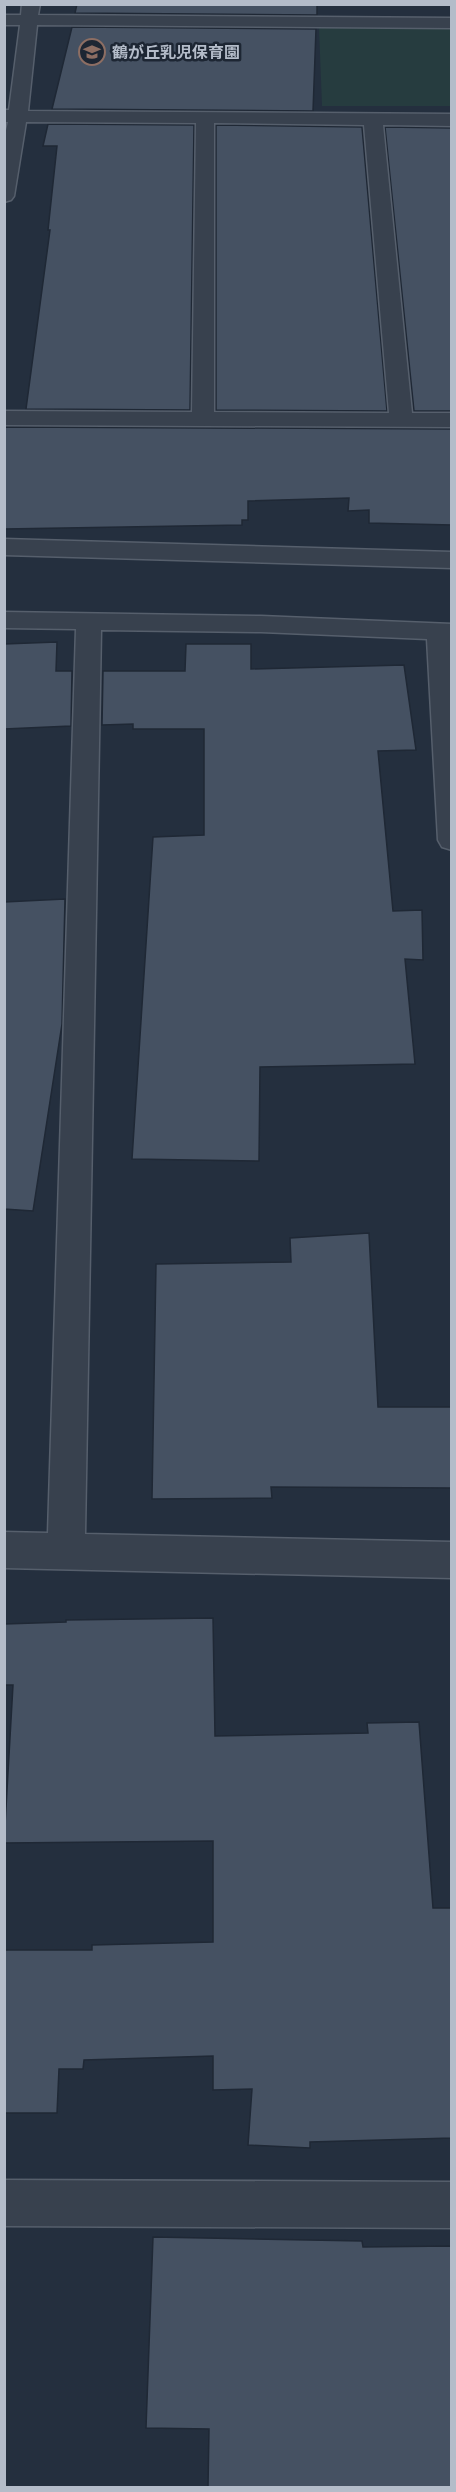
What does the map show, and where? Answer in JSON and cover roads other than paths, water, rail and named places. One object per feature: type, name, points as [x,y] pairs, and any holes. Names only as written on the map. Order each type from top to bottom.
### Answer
[{"type":"street","points":[[4,196],[11,116],[29,13]]},
{"type":"street","points":[[4,20],[29,13],[452,23]]},
{"type":"street","points":[[11,116],[452,120]]},
{"type":"street","points":[[203,419],[205,118]]},
{"type":"street","points":[[372,119],[401,420]]},
{"type":"street","points":[[4,418],[452,420]]},
{"type":"street","points":[[4,547],[452,560]]},
{"type":"street","points":[[4,620],[261,624],[445,632],[452,840]]},
{"type":"street","points":[[66,1551],[89,620]]},
{"type":"street","points":[[4,1550],[452,1560]]},
{"type":"street","points":[[4,2203],[452,2205]]},
{"type":"place","name":"鶴が丘乳児保育園","points":[[92,52]]}]
